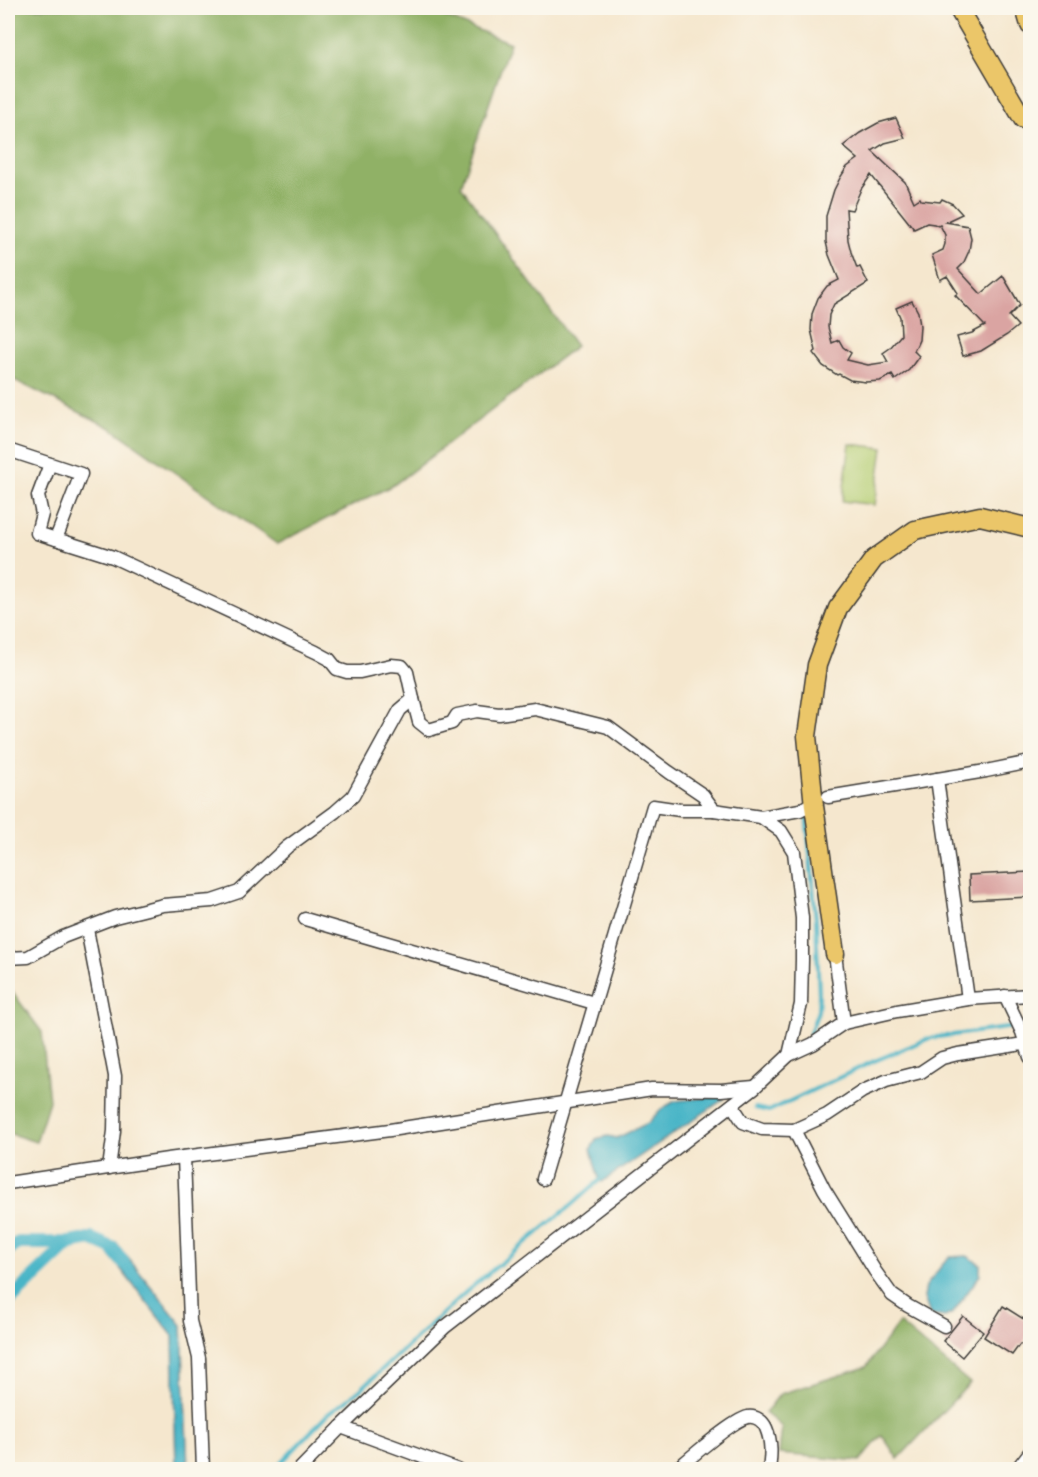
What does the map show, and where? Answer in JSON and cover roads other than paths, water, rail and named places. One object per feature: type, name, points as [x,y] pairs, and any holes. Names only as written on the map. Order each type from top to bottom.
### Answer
[{"type":"highway","points":[[958,8],[1023,119],[1030,120]]},
{"type":"highway","points":[[1025,8],[1030,25]]},
{"type":"highway","points":[[835,954],[814,806],[807,736],[817,665],[838,608],[874,559],[915,530],[980,516],[1030,528]]},
{"type":"street","points":[[8,450],[81,474],[56,539]]},
{"type":"street","points":[[50,464],[38,496],[42,514],[37,533],[113,557],[316,652],[329,659],[337,669],[360,672],[391,665],[402,666],[407,672],[419,722],[429,730],[452,723],[457,715],[477,711],[499,714],[535,709],[608,727],[704,795],[714,810]]},
{"type":"street","points":[[8,958],[28,957],[63,937],[115,917],[163,905],[212,901],[238,892],[287,847],[353,796],[400,710],[413,699]]},
{"type":"street","points":[[828,797],[1030,762]]},
{"type":"street","points":[[937,779],[968,999]]},
{"type":"street","points":[[543,1179],[653,806],[680,810],[714,810],[761,817],[805,807]]},
{"type":"street","points":[[761,817],[781,831],[794,852],[802,918],[801,1004],[789,1055]]},
{"type":"street","points":[[305,919],[594,1003]]},
{"type":"street","points":[[87,929],[115,1076],[114,1131],[109,1168]]},
{"type":"street","points":[[835,954],[844,1023]]},
{"type":"street","points":[[298,1470],[445,1327],[755,1087],[789,1055],[813,1044],[844,1023],[968,999],[1030,995]]},
{"type":"street","points":[[1005,996],[1026,1040],[1030,1057]]},
{"type":"street","points":[[732,1105],[743,1122],[762,1130],[794,1130],[827,1115],[863,1091],[886,1081],[921,1072],[942,1058],[1026,1040]]},
{"type":"street","points":[[8,1183],[379,1131],[652,1089],[721,1090],[755,1087]]},
{"type":"street","points":[[794,1130],[824,1189],[892,1295],[944,1326]]},
{"type":"street","points":[[184,1157],[190,1321],[199,1358],[203,1470]]},
{"type":"street","points":[[676,1470],[733,1424],[755,1417],[764,1424],[770,1438],[769,1470]]},
{"type":"street","points":[[341,1427],[458,1470]]},
{"type":"street","points":[[1016,1470],[1030,1452]]},
{"type":"water","points":[[720,1096],[724,1099],[602,1182],[598,1176],[591,1149],[596,1139],[608,1136],[617,1138],[648,1123],[661,1109],[675,1101]]},
{"type":"water","points":[[116,1243],[182,1325],[188,1469],[176,1469],[173,1336],[109,1254]]},
{"type":"water","points":[[967,1256],[980,1264],[980,1275],[953,1313],[945,1317],[930,1315],[924,1298],[926,1286],[950,1257]]},
{"type":"waterway","points":[[806,811],[816,920],[819,995],[818,1011],[810,1033]]},
{"type":"waterway","points":[[755,1108],[769,1111],[872,1062],[930,1038],[1030,1025]]},
{"type":"waterway","points":[[274,1470],[328,1414],[360,1390],[467,1291],[602,1178]]},
{"type":"waterway","points":[[8,1302],[70,1243],[91,1239],[112,1248],[123,1262]]},
{"type":"waterway","points":[[8,1249],[19,1243],[70,1243]]}]
